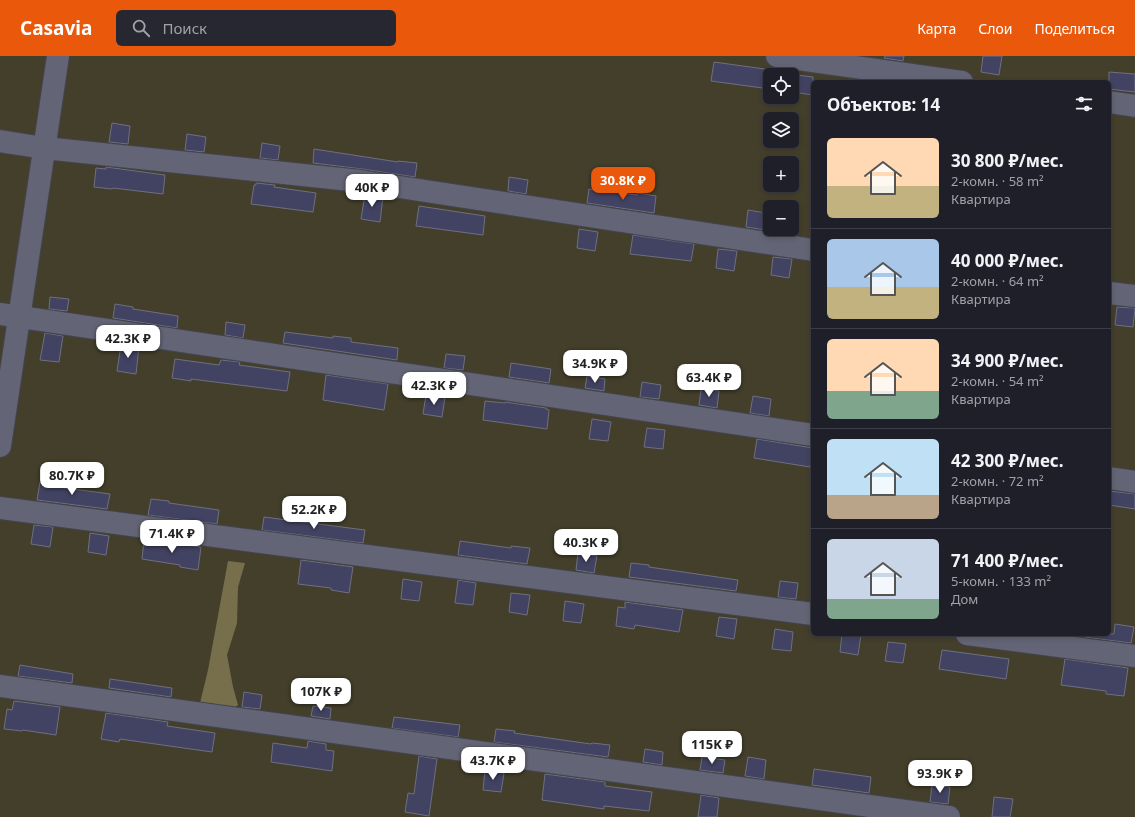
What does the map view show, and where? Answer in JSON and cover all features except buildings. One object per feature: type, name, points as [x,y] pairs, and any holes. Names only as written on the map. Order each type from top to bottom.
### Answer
[{"type":"street","points":[[0,446],[10,316],[44,148],[58,56]]},
{"type":"street","points":[[777,56],[948,80]]},
{"type":"street","points":[[1111,102],[1135,106]]},
{"type":"street","points":[[0,141],[44,148],[360,182],[811,250]]},
{"type":"street","points":[[1111,292],[1135,296]]},
{"type":"street","points":[[10,316],[811,434]]},
{"type":"street","points":[[1111,478],[1135,482]]},
{"type":"street","points":[[0,508],[811,614]]},
{"type":"street","points":[[982,636],[1135,656]]},
{"type":"street","points":[[0,686],[949,817]]},
{"type":"shaded area","points":[[0,56],[1135,56],[1135,817],[0,817]]},
{"type":"shaded area","points":[[228,561],[245,563],[238,587],[237,623],[227,655],[238,705],[230,711],[200,703],[208,670]]}]
